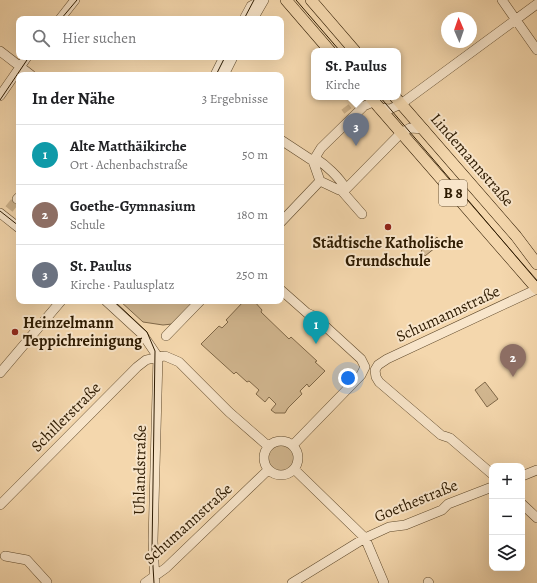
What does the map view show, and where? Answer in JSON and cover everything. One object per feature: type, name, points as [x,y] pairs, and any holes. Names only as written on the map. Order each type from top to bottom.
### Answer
[{"type":"main road","points":[[286,0],[327,48]]},
{"type":"main road","points":[[311,0],[352,48]]},
{"type":"main road","name":"Lindemannstraße","points":[[398,100],[516,236],[537,264]]},
{"type":"main road","name":"B 8","points":[[374,102],[537,289]]},
{"type":"street","points":[[62,16],[75,0]]},
{"type":"street","points":[[246,16],[251,6],[263,0]]},
{"type":"street","points":[[255,16],[263,0]]},
{"type":"street","points":[[502,0],[537,50]]},
{"type":"street","points":[[401,98],[516,20],[537,4]]},
{"type":"street","points":[[0,51],[27,72]]},
{"type":"street","points":[[0,96],[25,60]]},
{"type":"street","points":[[216,72],[222,60]]},
{"type":"street","points":[[226,72],[232,60]]},
{"type":"street","points":[[320,181],[314,159],[321,148],[351,114],[374,102],[390,109],[398,100]]},
{"type":"street","points":[[343,189],[401,133],[410,128],[424,129]]},
{"type":"street","points":[[284,142],[321,162],[343,183],[343,189]]},
{"type":"street","points":[[320,181],[343,189],[362,214]]},
{"type":"street","points":[[284,219],[320,181]]},
{"type":"street","points":[[4,213],[16,225]]},
{"type":"street","name":"Schumannstraße","points":[[489,471],[450,438],[441,435],[379,382],[376,378],[375,370],[378,365],[387,359],[537,289]]},
{"type":"street","points":[[284,293],[306,313],[314,316],[361,359],[365,365],[365,369],[361,375],[293,445]]},
{"type":"street","points":[[0,373],[59,304]]},
{"type":"street","points":[[109,304],[143,336],[158,357],[165,356],[179,362],[229,412],[268,446]]},
{"type":"street","points":[[166,336],[197,304]]},
{"type":"street","name":"Schillerstraße","points":[[0,505],[137,367],[149,359],[158,357]]},
{"type":"street","name":"Uhlandstraße","points":[[154,580],[153,540],[158,357]]},
{"type":"street","points":[[280,442],[288,442],[293,445],[296,449],[297,458],[297,464],[294,469],[289,473],[281,474],[273,473],[268,470],[264,459],[265,451],[268,446],[272,443],[280,442]]},
{"type":"street","points":[[294,469],[365,538],[384,583]]},
{"type":"street","name":"Schumannstraße","points":[[145,583],[154,580],[268,470]]},
{"type":"street","points":[[525,475],[537,470]]},
{"type":"street","name":"Goethestraße","points":[[292,583],[365,538],[389,527],[405,525],[442,510],[448,504],[489,488]]},
{"type":"street","points":[[525,507],[537,518]]},
{"type":"street","points":[[5,556],[27,560],[47,582]]},
{"type":"shaded area","points":[[437,237],[441,243],[425,256],[421,251]]},
{"type":"shaded area","points":[[123,304],[191,304],[172,324],[163,325],[143,322]]},
{"type":"shaded area","points":[[241,304],[257,304],[262,310],[261,312],[289,339],[291,337],[317,361],[315,362],[325,371],[309,387],[307,384],[300,391],[302,394],[285,413],[275,413],[271,410],[276,404],[269,397],[265,402],[256,394],[259,390],[236,372],[234,374],[201,344],[219,326],[222,328],[228,322],[226,320]]},
{"type":"shaded area","points":[[485,382],[498,399],[487,407],[475,390]]},
{"type":"shaded area","points":[[278,442],[284,442],[293,446],[297,458],[293,470],[284,474],[278,474],[269,470],[265,461],[265,455],[269,446]]},
{"type":"tunnel","points":[[345,107],[348,111]]},
{"type":"tunnel","points":[[9,209],[16,200]]},
{"type":"tram line","points":[[64,16],[77,0]]},
{"type":"tram line","points":[[246,16],[254,0]]},
{"type":"tram line","points":[[296,0],[337,48]]},
{"type":"tram line","points":[[19,72],[27,60]]},
{"type":"tram line","points":[[218,72],[224,60]]},
{"type":"tram line","points":[[0,100],[16,76]]},
{"type":"tram line","points":[[383,100],[537,281]]},
{"type":"tram line","points":[[0,211],[16,224]]},
{"type":"tram line","points":[[117,304],[147,332],[155,351],[152,550],[154,583]]},
{"type":"place","name":"St. Paulus","points":[[356,146]]},
{"type":"place","name":"Städtische Katholische Grundschule","points":[[388,227]]},
{"type":"place","name":"Heinzelmann Teppichreinigung","points":[[15,332]]},
{"type":"place","name":"Alte Matthäikirche","points":[[316,344]]},
{"type":"place","name":"Goethe-Gymnasium","points":[[513,377]]}]
